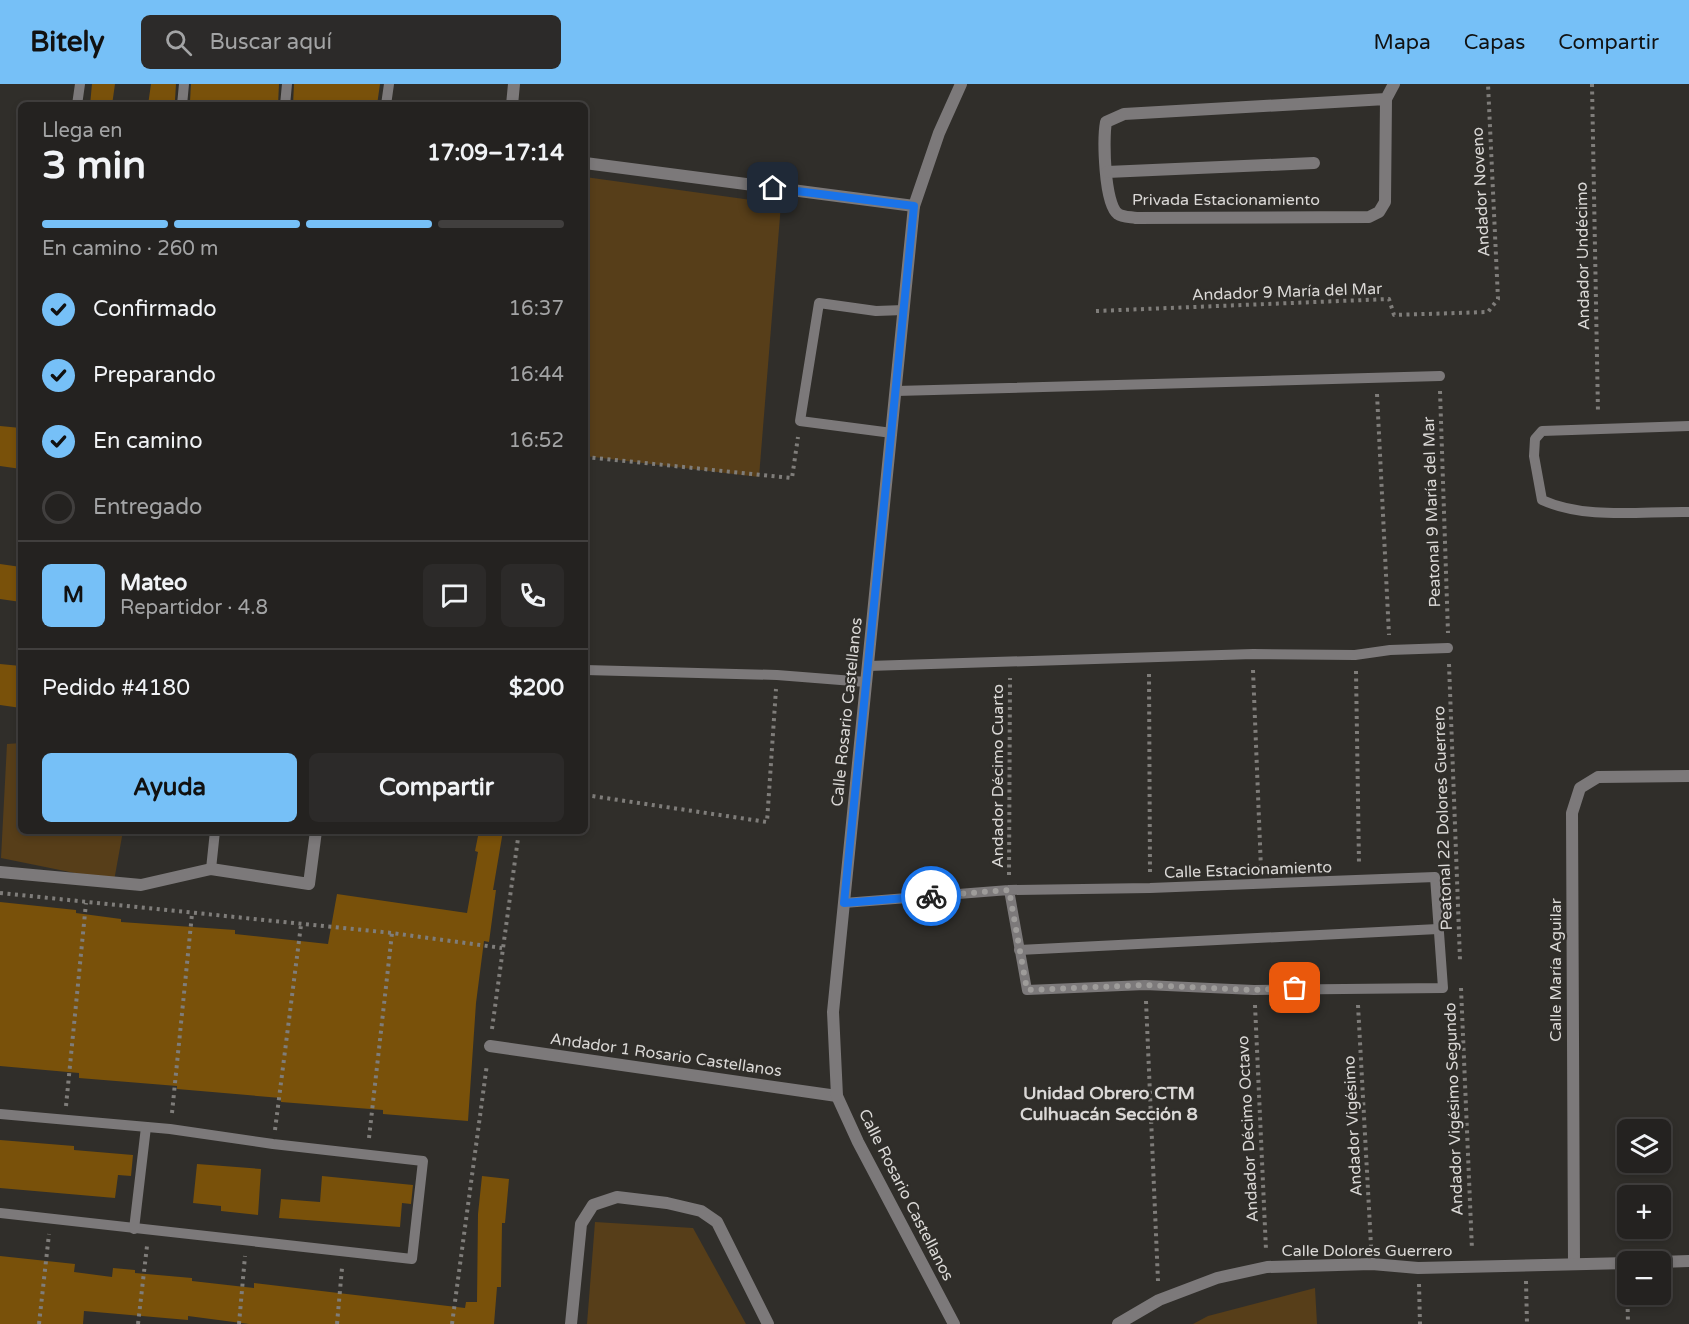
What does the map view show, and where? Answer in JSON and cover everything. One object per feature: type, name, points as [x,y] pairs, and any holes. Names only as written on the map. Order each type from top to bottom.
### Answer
[{"type":"street","points":[[512,102],[514,84]]},
{"type":"street","name":"Calle Rosario Castellanos","points":[[954,1324],[858,1142],[837,1096],[833,1012],[914,206],[939,133],[961,84]]},
{"type":"street","name":"Privada Estacionamiento","points":[[1386,99],[1124,114],[1106,122],[1104,135],[1110,204],[1118,214],[1136,218],[1369,217],[1379,212],[1385,202],[1386,99],[1394,84]]},
{"type":"street","points":[[588,163],[914,206]]},
{"type":"street","points":[[1107,172],[1314,164]]},
{"type":"street","name":"Calle María Aguilar","points":[[1574,1264],[1572,813],[1581,788],[1598,777],[1689,776]]},
{"type":"street","points":[[0,872],[141,885],[211,870],[309,884],[316,834]]},
{"type":"street","name":"Andador 1 Rosario Castellanos","points":[[490,1046],[837,1096]]},
{"type":"street","points":[[571,1324],[581,1224],[593,1205],[617,1197],[667,1203],[701,1211],[717,1222],[768,1324]]},
{"type":"street","points":[[1671,1262],[1689,1261]]},
{"type":"street","name":"Calle Dolores Guerrero","points":[[1118,1324],[1159,1300],[1217,1278],[1266,1267],[1372,1264],[1418,1268],[1617,1263]]},
{"type":"lane","points":[[77,102],[80,84]]},
{"type":"lane","points":[[182,102],[184,84]]},
{"type":"lane","points":[[285,102],[287,84]]},
{"type":"lane","points":[[386,102],[389,84]]},
{"type":"lane","points":[[892,433],[800,421],[819,303],[876,311],[904,310]]},
{"type":"lane","points":[[896,392],[1440,376]]},
{"type":"lane","points":[[1689,426],[1542,431],[1535,439],[1534,456],[1542,500],[1559,508],[1585,511],[1689,512]]},
{"type":"lane","points":[[868,666],[1253,654],[1356,655],[1390,650],[1448,648]]},
{"type":"lane","points":[[588,670],[777,675],[866,682]]},
{"type":"lane","points":[[211,870],[215,834]]},
{"type":"lane","name":"Calle Estacionamiento","points":[[844,903],[1009,890],[1360,882],[1435,877],[1443,988],[1357,987],[1254,990],[1145,985],[1027,990],[1009,890]]},
{"type":"lane","points":[[1019,950],[1438,929]]},
{"type":"lane","points":[[0,1114],[170,1129],[273,1144],[423,1161],[412,1259],[0,1213]]},
{"type":"lane","points":[[134,1229],[146,1127]]},
{"type":"path","name":"Andador Noveno","points":[[1488,84],[1498,299]]},
{"type":"path","name":"Andador Undécimo","points":[[1592,84],[1598,428]]},
{"type":"path","name":"Andador 9 María del Mar","points":[[1096,311],[1389,299],[1394,315],[1406,315],[1488,312],[1498,299]]},
{"type":"path","name":"Peatonal 9 María del Mar","points":[[1440,376],[1448,648]]},
{"type":"path","points":[[1376,379],[1390,650]]},
{"type":"path","points":[[588,457],[792,478],[800,421]]},
{"type":"path","name":"Peatonal 22 Dolores Guerrero","points":[[1448,648],[1460,963]]},
{"type":"path","points":[[1253,654],[1261,885]]},
{"type":"path","points":[[1356,655],[1360,882]]},
{"type":"path","points":[[1149,658],[1150,888]]},
{"type":"path","name":"Andador Décimo Cuarto","points":[[1009,890],[1010,662]]},
{"type":"path","points":[[588,795],[767,822],[777,675]]},
{"type":"path","points":[[0,893],[392,933],[502,948]]},
{"type":"path","points":[[65,1121],[86,903]]},
{"type":"path","points":[[170,1129],[192,914]]},
{"type":"path","points":[[273,1144],[301,925]]},
{"type":"path","points":[[367,1154],[392,933]]},
{"type":"path","points":[[1145,985],[1159,1300]]},
{"type":"path","name":"Andador Vigésimo","points":[[1357,987],[1372,1264]]},
{"type":"path","name":"Andador Vigésimo Segundo","points":[[1461,987],[1473,1267]]},
{"type":"path","name":"Andador Décimo Octavo","points":[[1254,990],[1266,1267]]},
{"type":"path","points":[[39,1324],[51,1219]]},
{"type":"path","points":[[138,1324],[148,1230]]},
{"type":"path","points":[[239,1324],[246,1241]]},
{"type":"path","points":[[337,1324],[344,1252]]},
{"type":"path","points":[[1525,1265],[1527,1324]]},
{"type":"path","points":[[1418,1268],[1420,1324]]},
{"type":"path","points":[[452,1324],[458,1280]]},
{"type":"path","points":[[1628,1305],[1628,1324]]},
{"type":"shaded area","points":[[588,177],[781,204],[759,477],[588,456]]},
{"type":"shaded area","points":[[18,743],[18,834],[122,834],[114,881],[1,858],[7,744]]},
{"type":"shaded area","points":[[595,1222],[693,1228],[746,1324],[587,1324]]},
{"type":"shaded area","points":[[1315,1288],[1317,1324],[1193,1324],[1208,1316]]},
{"type":"building","points":[[92,84],[115,84],[112,102],[90,102]]},
{"type":"building","points":[[151,84],[176,84],[175,100],[148,102]]},
{"type":"building","points":[[191,84],[279,84],[278,102],[190,101]]},
{"type":"building","points":[[294,84],[380,84],[377,102],[293,102]]},
{"type":"building","points":[[0,426],[18,428],[18,469],[0,466]]},
{"type":"building","points":[[0,564],[18,567],[18,602],[0,599]]},
{"type":"building","points":[[0,664],[18,666],[18,708],[0,705]]},
{"type":"building","points":[[478,834],[502,834],[493,890],[496,890],[489,942],[484,941],[476,1003],[468,1121],[383,1114],[383,1110],[281,1102],[281,1098],[79,1078],[79,1073],[0,1066],[0,902],[76,910],[76,913],[121,919],[121,922],[235,930],[235,934],[328,944],[337,894],[467,913],[478,852],[475,851]]},
{"type":"building","points":[[0,1140],[74,1146],[74,1150],[133,1155],[131,1176],[118,1175],[115,1198],[0,1188]]},
{"type":"building","points":[[197,1164],[261,1169],[258,1215],[221,1211],[221,1206],[193,1203]]},
{"type":"building","points":[[322,1176],[413,1185],[411,1204],[402,1203],[400,1227],[279,1218],[281,1199],[320,1202]]},
{"type":"building","points":[[482,1176],[509,1179],[505,1223],[502,1223],[501,1287],[497,1287],[494,1324],[249,1324],[188,1316],[188,1320],[84,1311],[83,1324],[0,1324],[0,1256],[75,1264],[74,1272],[112,1277],[113,1268],[135,1270],[135,1273],[192,1278],[192,1281],[254,1288],[254,1283],[465,1308],[466,1302],[477,1302],[478,1214]]},
{"type":"way so far","points":[[931,896],[1009,890],[1027,990],[1145,985],[1254,990],[1295,988]]},
{"type":"district","name":"Unidad Obrero CTM Culhuacán Sección 8","points":[[1109,1103]]},
{"type":"route","points":[[773,188],[914,206],[844,903],[931,896]]}]
